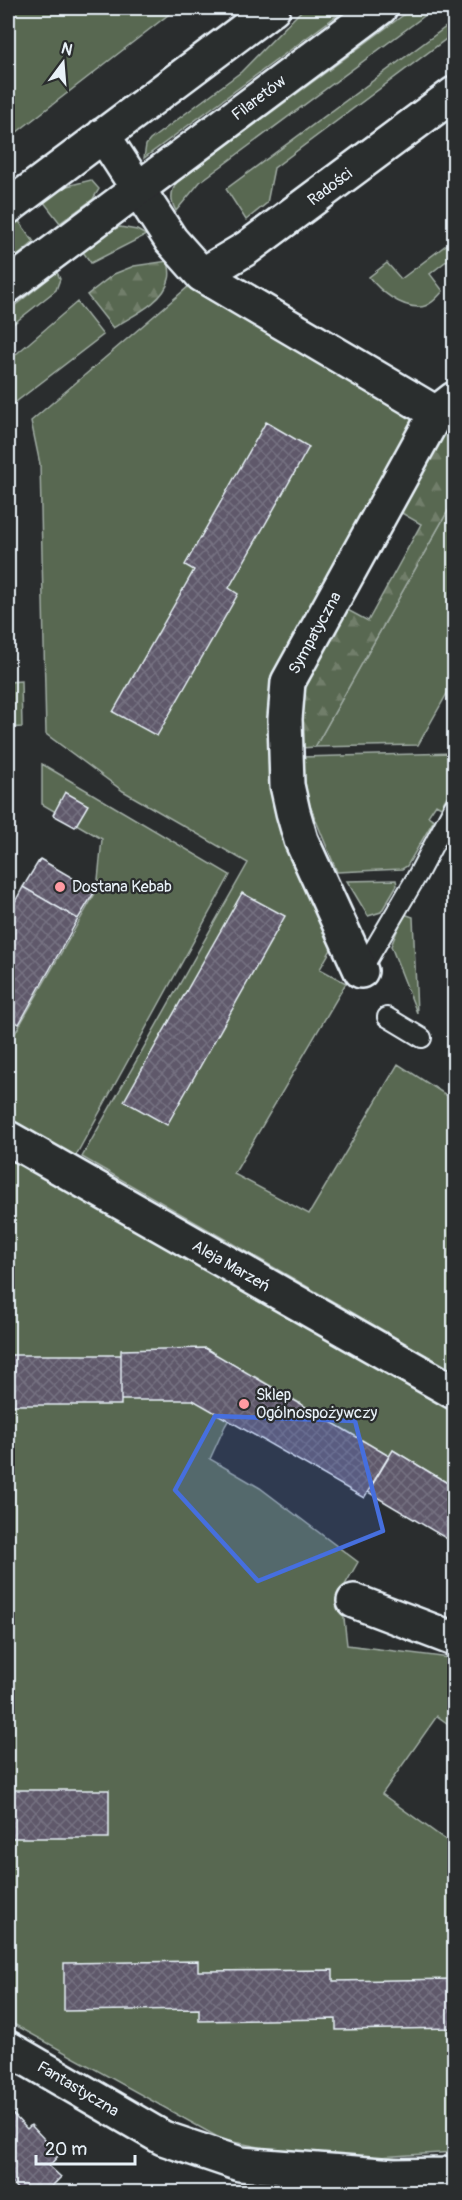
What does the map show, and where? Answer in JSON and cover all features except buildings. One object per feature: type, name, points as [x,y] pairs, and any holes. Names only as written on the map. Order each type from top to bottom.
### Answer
[{"type":"street","points":[[8,207],[273,8]]},
{"type":"street","name":"Filaretów","points":[[8,286],[380,8]]},
{"type":"street","name":"Radości","points":[[202,275],[247,248],[284,232],[454,94]]},
{"type":"street","points":[[103,135],[138,189]]},
{"type":"street","name":"Sympatyczna","points":[[138,189],[171,240],[202,275],[446,406],[288,682],[285,719],[286,785],[301,840],[361,971]]},
{"type":"street","name":"Aleja Marzeń","points":[[8,1138],[454,1392]]},
{"type":"street","points":[[354,1601],[454,1639]]},
{"type":"street","name":"Fantastyczna","points":[[8,2048],[163,2138],[240,2164],[392,2184],[454,2172]]},
{"type":"lane","points":[[361,971],[417,876],[454,806]]},
{"type":"lane","points":[[387,1017],[422,1038]]},
{"type":"highlighted area","points":[[215,1416],[355,1421],[383,1531],[258,1581],[175,1490]]},
{"type":"green space","points":[[8,8],[177,8],[8,139]]},
{"type":"green space","points":[[304,8],[347,8],[144,158],[146,145],[150,140],[241,72]]},
{"type":"green space","points":[[413,8],[435,8],[200,182],[176,211],[172,196],[177,182]]},
{"type":"green space","points":[[454,21],[454,33],[274,168],[267,203],[246,220],[226,189]]},
{"type":"green space","points":[[91,180],[99,189],[93,199],[60,223],[43,201],[67,186]]},
{"type":"green space","points":[[18,220],[34,242],[8,264],[8,228]]},
{"type":"green space","points":[[120,227],[137,230],[146,235],[91,263],[83,252],[111,230]]},
{"type":"green space","points":[[454,239],[454,255],[430,274],[443,291],[426,305],[412,306],[398,301],[385,293],[369,277],[387,263],[401,279]]},
{"type":"green space","points":[[168,261],[170,277],[161,295],[146,308],[113,328],[87,295],[114,274],[134,266]]},
{"type":"green space","points":[[57,272],[60,279],[56,290],[8,328],[8,311]]},
{"type":"green space","points":[[202,275],[436,413],[288,682],[286,754],[341,932],[320,969],[346,983],[234,1174],[309,1214],[398,1064],[454,1100],[454,1371],[82,1157],[248,863],[123,791],[46,734],[40,464],[31,421]]},
{"type":"green space","points":[[77,302],[103,335],[8,408],[8,361]]},
{"type":"green space","points":[[454,421],[454,500],[315,747],[301,748],[300,728],[304,692],[317,658],[344,608],[368,621],[421,524],[398,511],[435,439]]},
{"type":"green space","points":[[454,500],[454,681],[418,745],[315,747]]},
{"type":"green space","points":[[21,681],[22,727],[8,728],[8,682]]},
{"type":"green space","points":[[454,753],[454,783],[441,807],[436,804],[428,816],[434,820],[407,866],[402,869],[337,872],[308,801],[301,757]]},
{"type":"green space","points":[[42,764],[230,875],[75,1157],[8,1120],[8,1041],[10,1042],[97,890],[102,839],[42,804]]},
{"type":"green space","points":[[396,880],[397,885],[381,912],[368,916],[347,881]]},
{"type":"green space","points":[[404,914],[413,917],[417,1013],[391,946]]},
{"type":"green space","points":[[8,1139],[454,1392],[454,1487],[393,1450],[389,1456],[254,1376],[225,1426],[210,1459],[260,1488],[358,1562],[341,1592],[347,1645],[450,1658],[454,1646],[454,1728],[437,1716],[382,1794],[454,1846],[454,2152],[379,2157],[310,2157],[223,2140],[8,2021]]},
{"type":"place","name":"Dostana Kebab","points":[[60,887]]},
{"type":"place","name":"Sklep Ogólnospożywczy","points":[[244,1404]]}]
